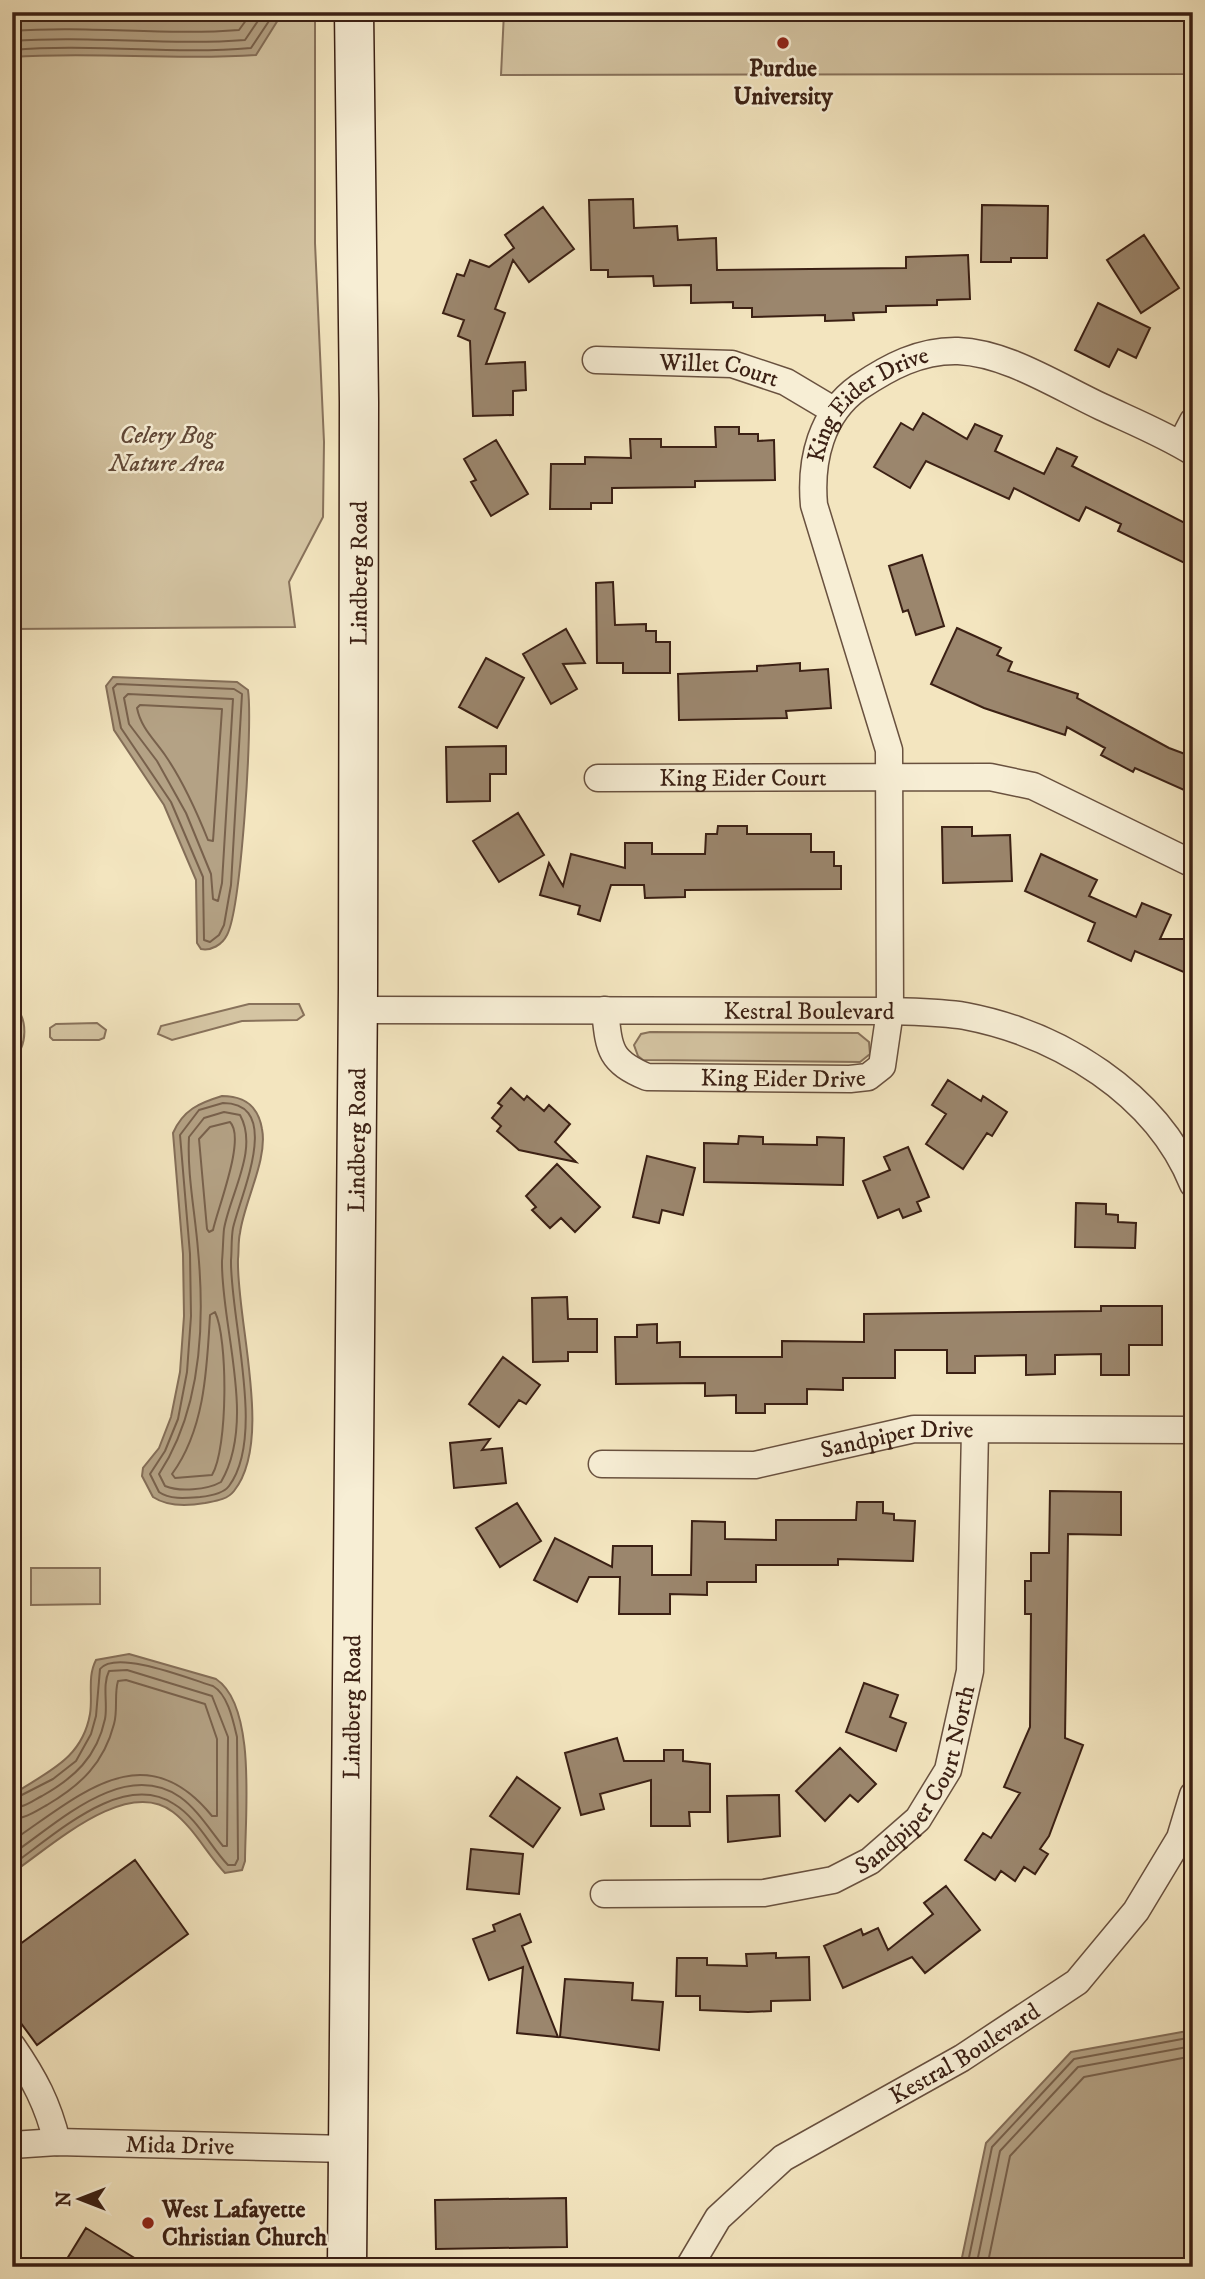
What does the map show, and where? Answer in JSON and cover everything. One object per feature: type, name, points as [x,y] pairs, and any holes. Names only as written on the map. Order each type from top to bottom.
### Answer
[{"type":"main road","name":"Lindberg Road","points":[[347,2267],[359,402],[354,12]]},
{"type":"street","name":"King Eider Drive","points":[[605,1010],[609,1049],[624,1068],[647,1077],[837,1079],[868,1077],[882,1066],[890,1011],[889,750],[814,505],[811,474],[833,410],[894,363],[956,351],[983,354],[1022,369],[1187,448]]},
{"type":"street","name":"Willet Court","points":[[596,360],[732,364],[786,382],[833,410]]},
{"type":"street","points":[[1187,448],[1193,421]]},
{"type":"street","points":[[889,778],[990,777],[1033,786],[1193,864]]},
{"type":"street","name":"King Eider Court","points":[[598,778],[889,778]]},
{"type":"street","name":"Kestral Boulevard","points":[[357,1010],[890,1011],[965,1016],[1039,1038],[1097,1070],[1142,1105],[1186,1166],[1193,1184]]},
{"type":"street","name":"Sandpiper Drive","points":[[602,1464],[755,1465],[914,1429],[1193,1430]]},
{"type":"street","name":"Sandpiper Court North","points":[[604,1894],[764,1893],[833,1880],[870,1861],[918,1819],[948,1770],[970,1671],[975,1430]]},
{"type":"street","name":"Kestral Boulevard","points":[[689,2267],[718,2218],[783,2158],[961,2058],[1077,1982],[1136,1911],[1180,1838],[1193,1795]]},
{"type":"street","points":[[12,2046],[39,2085],[57,2142]]},
{"type":"street","name":"Mida Drive","points":[[12,2145],[57,2142],[347,2149]]},
{"type":"green space","name":"Celery Bog Nature Area","points":[[12,12],[315,12],[315,243],[324,442],[323,517],[289,582],[295,627],[12,629]]},
{"type":"green space","points":[[504,12],[1193,12],[1193,74],[501,75]]},
{"type":"green space","points":[[12,1004],[24,1024],[24,1040],[12,1060]]},
{"type":"green space","points":[[249,1004],[299,1004],[304,1015],[297,1020],[242,1021],[172,1040],[158,1034],[161,1026]]},
{"type":"green space","points":[[97,1023],[106,1030],[104,1038],[99,1040],[53,1040],[50,1037],[50,1028],[56,1024]]},
{"type":"green space","points":[[858,1033],[869,1042],[870,1054],[860,1062],[643,1060],[638,1056],[634,1045],[641,1034]]},
{"type":"green space","points":[[31,1568],[100,1568],[100,1604],[31,1605]]},
{"type":"water","points":[[12,12],[283,12],[256,55],[12,57]]},
{"type":"water","points":[[113,677],[237,682],[248,690],[247,776],[237,890],[227,935],[212,948],[201,949],[197,943],[196,880],[164,805],[114,730],[106,686]]},
{"type":"water","points":[[222,1096],[237,1098],[249,1104],[257,1114],[262,1129],[262,1154],[242,1221],[238,1259],[250,1379],[251,1442],[246,1469],[231,1494],[213,1502],[178,1505],[153,1497],[142,1476],[143,1468],[159,1448],[171,1417],[180,1372],[184,1316],[183,1254],[173,1133],[187,1113]]},
{"type":"water","points":[[129,1654],[216,1679],[229,1693],[238,1713],[246,1763],[245,1861],[242,1870],[225,1873],[173,1812],[154,1803],[134,1803],[90,1819],[12,1873],[12,1795],[61,1763],[79,1743],[90,1714],[91,1680],[96,1660]]},
{"type":"water","points":[[1193,2030],[1193,2267],[960,2267],[986,2143],[1071,2052]]},
{"type":"building","points":[[633,199],[634,228],[677,226],[678,240],[716,238],[717,270],[906,268],[906,257],[968,255],[970,299],[937,300],[937,305],[886,306],[886,312],[853,313],[854,320],[825,321],[825,315],[752,317],[752,308],[733,308],[733,302],[691,303],[691,285],[654,286],[653,276],[608,277],[608,270],[591,270],[589,200]]},
{"type":"building","points":[[982,205],[1048,206],[1047,258],[1011,258],[1011,262],[981,262]]},
{"type":"building","points":[[543,207],[574,249],[529,282],[513,260],[495,309],[505,313],[486,364],[525,362],[526,390],[513,391],[513,415],[473,416],[470,341],[458,336],[464,320],[443,313],[457,274],[464,276],[470,260],[489,267],[514,248],[505,235]]},
{"type":"building","points":[[1144,235],[1179,288],[1141,313],[1107,260]]},
{"type":"building","points":[[1098,303],[1150,328],[1136,358],[1118,349],[1109,367],[1075,350]]},
{"type":"building","points":[[923,413],[967,439],[975,424],[1002,436],[995,451],[1044,474],[1057,448],[1077,457],[1072,466],[1193,527],[1193,567],[1118,531],[1121,524],[1086,507],[1079,521],[1014,488],[1009,499],[926,461],[910,488],[874,467],[901,423],[913,430]]},
{"type":"building","points":[[715,427],[739,427],[739,434],[758,434],[758,441],[774,440],[775,480],[695,481],[695,487],[612,488],[612,503],[591,503],[591,509],[550,509],[551,464],[585,464],[585,457],[631,458],[630,439],[661,439],[661,447],[716,447]]},
{"type":"building","points":[[496,440],[528,494],[491,516],[471,482],[476,480],[464,459]]},
{"type":"building","points":[[922,555],[944,626],[916,635],[908,610],[903,612],[889,566]]},
{"type":"building","points":[[613,582],[615,625],[646,624],[646,631],[656,631],[656,642],[670,642],[670,673],[623,673],[623,663],[597,663],[596,583]]},
{"type":"building","points":[[957,628],[1001,648],[997,655],[1012,662],[1008,671],[1078,694],[1077,698],[1169,748],[1193,757],[1193,794],[1135,768],[1133,772],[1101,755],[1105,748],[1067,727],[1065,735],[984,708],[931,684]]},
{"type":"building","points":[[566,629],[585,663],[563,664],[577,689],[551,704],[523,654]]},
{"type":"building","points":[[486,658],[524,678],[497,728],[459,707]]},
{"type":"building","points":[[800,663],[800,671],[828,669],[831,708],[786,711],[787,718],[679,720],[678,674],[757,671],[757,666]]},
{"type":"building","points":[[506,746],[506,774],[490,774],[490,801],[447,802],[446,747]]},
{"type":"building","points":[[518,813],[544,855],[499,882],[473,841]]},
{"type":"building","points":[[718,826],[747,826],[747,834],[811,834],[811,852],[834,852],[834,866],[841,866],[841,889],[685,890],[685,897],[645,898],[644,885],[611,885],[600,921],[578,914],[580,906],[540,895],[549,863],[563,886],[571,854],[625,868],[625,843],[652,843],[652,854],[705,854],[706,834],[717,834]]},
{"type":"building","points":[[942,827],[972,827],[972,836],[1010,835],[1012,881],[943,883]]},
{"type":"building","points":[[1041,854],[1097,880],[1089,896],[1136,917],[1142,903],[1171,915],[1160,939],[1193,939],[1193,976],[1135,951],[1131,961],[1088,941],[1095,923],[1025,891]]},
{"type":"building","points":[[948,1080],[981,1101],[983,1096],[1007,1112],[992,1136],[987,1133],[963,1169],[926,1144],[946,1114],[932,1105]]},
{"type":"building","points":[[511,1088],[524,1100],[527,1096],[544,1111],[549,1105],[570,1124],[555,1142],[576,1162],[519,1150],[497,1131],[501,1126],[492,1118],[502,1106],[498,1103]]},
{"type":"building","points":[[739,1136],[763,1137],[763,1144],[817,1145],[817,1137],[844,1138],[843,1185],[704,1182],[704,1143],[738,1144]]},
{"type":"building","points":[[908,1147],[929,1197],[917,1202],[921,1211],[903,1218],[899,1209],[878,1218],[863,1181],[890,1170],[884,1157]]},
{"type":"building","points":[[647,1156],[695,1168],[683,1215],[662,1210],[659,1223],[633,1217]]},
{"type":"building","points":[[557,1164],[600,1207],[575,1232],[561,1218],[550,1228],[532,1210],[536,1207],[526,1196]]},
{"type":"building","points":[[1076,1203],[1106,1204],[1106,1214],[1118,1215],[1118,1222],[1136,1223],[1135,1248],[1075,1247]]},
{"type":"building","points":[[567,1297],[568,1319],[597,1319],[597,1352],[568,1352],[568,1361],[533,1362],[532,1298]]},
{"type":"building","points":[[1101,1306],[1162,1306],[1162,1345],[1129,1345],[1129,1375],[1101,1375],[1101,1354],[1055,1355],[1055,1374],[1026,1375],[1026,1355],[975,1356],[975,1373],[947,1373],[947,1350],[895,1350],[895,1378],[843,1378],[843,1390],[807,1389],[807,1404],[765,1404],[765,1413],[736,1413],[736,1395],[705,1396],[705,1383],[616,1384],[615,1337],[637,1337],[637,1325],[657,1324],[657,1343],[680,1342],[680,1357],[782,1357],[782,1341],[864,1342],[864,1314],[1101,1311]]},
{"type":"building","points":[[503,1357],[540,1385],[526,1404],[519,1400],[499,1427],[469,1404]]},
{"type":"building","points":[[490,1439],[482,1450],[502,1448],[506,1483],[454,1488],[450,1443]]},
{"type":"building","points":[[1050,1491],[1121,1492],[1121,1535],[1068,1534],[1065,1738],[1083,1745],[1049,1836],[1040,1849],[1048,1854],[1035,1874],[1024,1867],[1015,1881],[1001,1871],[995,1880],[965,1860],[983,1833],[991,1838],[1020,1793],[1004,1787],[1030,1727],[1031,1614],[1025,1614],[1025,1581],[1031,1581],[1031,1553],[1049,1553]]},
{"type":"building","points":[[857,1502],[883,1502],[883,1513],[894,1514],[894,1520],[915,1521],[913,1561],[838,1559],[838,1565],[756,1565],[756,1582],[707,1582],[707,1595],[670,1594],[670,1614],[619,1614],[620,1577],[589,1577],[577,1602],[534,1580],[555,1538],[612,1567],[613,1546],[652,1546],[652,1575],[691,1575],[692,1521],[725,1522],[725,1539],[776,1540],[776,1520],[856,1520]]},
{"type":"building","points":[[517,1503],[541,1541],[500,1567],[476,1528]]},
{"type":"building","points":[[864,1683],[898,1695],[890,1717],[906,1723],[896,1751],[846,1732]]},
{"type":"building","points":[[617,1738],[624,1761],[664,1761],[664,1750],[683,1750],[683,1761],[710,1764],[710,1812],[689,1812],[690,1826],[651,1826],[651,1780],[600,1794],[604,1809],[581,1815],[565,1753]]},
{"type":"building","points":[[840,1748],[876,1784],[858,1802],[850,1795],[825,1821],[796,1791]]},
{"type":"building","points":[[517,1777],[560,1808],[533,1847],[490,1816]]},
{"type":"building","points":[[779,1795],[780,1836],[728,1842],[727,1796]]},
{"type":"building","points":[[471,1849],[523,1854],[519,1894],[467,1889]]},
{"type":"building","points":[[135,1860],[188,1934],[37,2045],[12,2011],[12,1950]]},
{"type":"building","points":[[946,1886],[980,1930],[925,1973],[912,1957],[843,1988],[824,1946],[861,1929],[863,1935],[878,1928],[888,1950],[933,1914],[924,1903]]},
{"type":"building","points":[[520,1914],[531,1942],[522,1946],[558,2037],[517,2033],[523,1967],[489,1980],[473,1939],[495,1931],[493,1925]]},
{"type":"building","points":[[776,1953],[776,1958],[809,1957],[810,2000],[771,2001],[771,2011],[748,2012],[700,2010],[700,1996],[676,1996],[677,1958],[707,1958],[707,1965],[747,1966],[746,1954]]},
{"type":"building","points":[[565,1979],[633,1983],[632,2000],[663,2002],[659,2050],[560,2037]]},
{"type":"building","points":[[566,2198],[567,2247],[436,2249],[435,2200]]},
{"type":"building","name":"West Lafayette Christian Church","points":[[86,2228],[149,2267],[62,2267]]},
{"type":"place","name":"Purdue University","points":[[783,43]]},
{"type":"place","name":"West Lafayette Christian Church","points":[[148,2223]]}]
